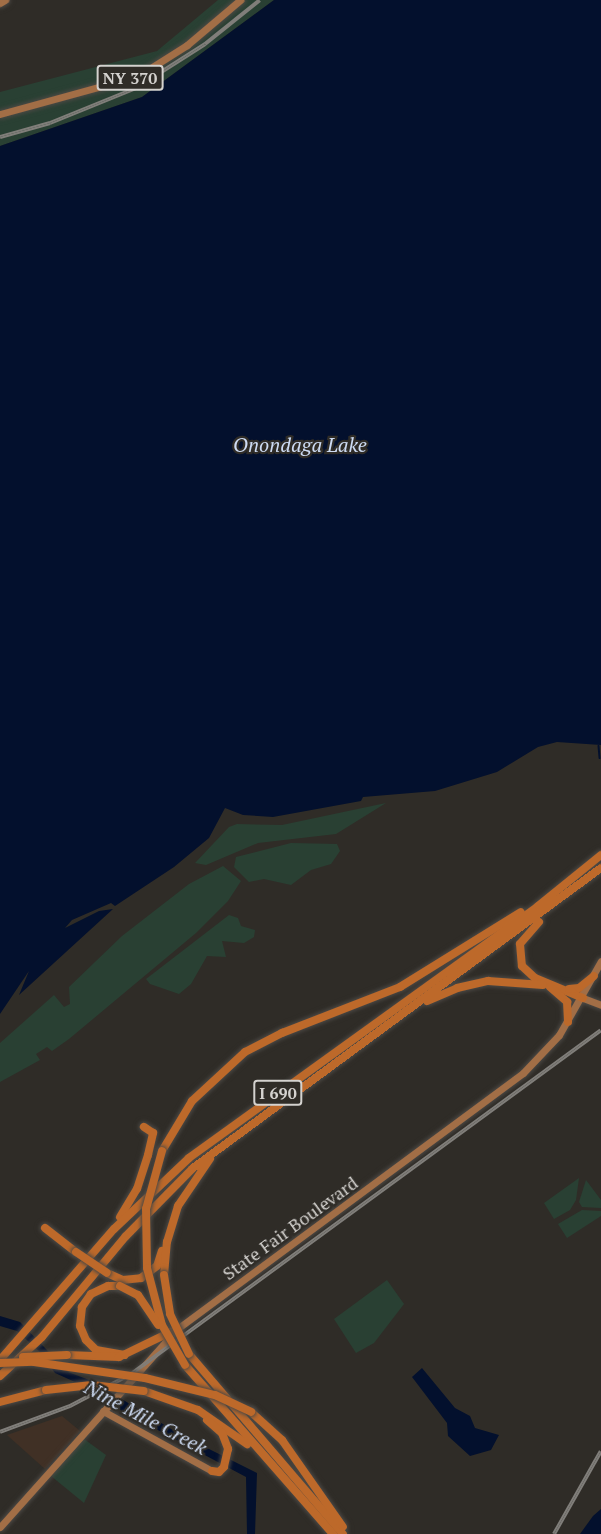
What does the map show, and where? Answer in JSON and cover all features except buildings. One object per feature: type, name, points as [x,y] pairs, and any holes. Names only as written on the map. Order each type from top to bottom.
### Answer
[{"type":"highway","name":"I 690","points":[[0,1361],[32,1327],[98,1248],[189,1158],[555,892],[601,855]]},
{"type":"highway","name":"I 690","points":[[0,1376],[42,1337],[126,1236],[193,1168],[600,869]]},
{"type":"highway","points":[[583,998],[569,989],[526,972],[518,956],[520,944],[531,928],[600,869]]},
{"type":"highway","points":[[185,1365],[162,1325],[147,1268],[146,1209],[162,1151],[192,1101],[245,1052],[282,1033],[400,987],[555,892]]},
{"type":"highway","points":[[569,989],[579,988],[594,976]]},
{"type":"highway","points":[[404,1014],[472,984],[518,981],[549,987],[583,998]]},
{"type":"highway","points":[[549,987],[567,1002],[568,1022]]},
{"type":"highway","points":[[98,1248],[137,1189],[153,1136],[144,1127]]},
{"type":"highway","points":[[45,1228],[107,1273],[131,1280],[152,1271],[183,1195],[205,1164],[248,1127]]},
{"type":"highway","points":[[172,1221],[164,1275],[170,1314],[189,1354],[343,1534]]},
{"type":"highway","points":[[125,1355],[104,1354],[91,1345],[80,1326],[82,1307],[126,1236]]},
{"type":"highway","points":[[82,1307],[95,1291],[120,1286],[135,1292],[145,1303],[185,1365],[333,1534]]},
{"type":"highway","points":[[0,1361],[67,1355],[103,1358],[125,1355],[160,1341],[177,1329]]},
{"type":"highway","points":[[0,1361],[34,1362],[145,1378],[215,1395],[251,1412],[282,1440],[349,1534]]},
{"type":"highway","points":[[0,1402],[46,1390],[92,1385],[144,1390],[173,1399],[208,1415],[238,1436],[290,1486]]},
{"type":"highway","points":[[173,1399],[222,1433],[228,1455],[224,1467],[212,1471]]},
{"type":"main road","points":[[0,3],[4,0]]},
{"type":"main road","name":"NY 370","points":[[0,114],[138,76],[187,45],[240,0]]},
{"type":"main road","name":"State Fair Boulevard","points":[[177,1329],[500,1093],[537,1059],[568,1022],[601,962]]},
{"type":"main road","points":[[583,998],[601,1005]]},
{"type":"main road","points":[[0,1527],[106,1409],[160,1341]]},
{"type":"main road","points":[[106,1409],[212,1471]]},
{"type":"shaded area","points":[[62,1416],[80,1431],[45,1469],[7,1435]]},
{"type":"green space","points":[[218,0],[274,0],[142,97],[0,146],[0,92],[157,51]]},
{"type":"green space","points":[[386,803],[336,834],[258,843],[206,865],[195,863],[229,827],[237,824],[282,825]]},
{"type":"green space","points":[[291,843],[337,844],[340,851],[331,864],[311,870],[291,885],[264,879],[249,882],[234,867],[236,857]]},
{"type":"green space","points":[[223,866],[241,881],[228,901],[196,933],[69,1039],[52,1051],[47,1047],[36,1054],[40,1060],[0,1082],[0,1043],[54,995],[64,1007],[70,1004],[69,987],[122,936],[189,884]]},
{"type":"green space","points":[[229,915],[238,918],[241,926],[255,930],[254,937],[244,943],[222,941],[226,957],[207,956],[191,984],[179,994],[150,984],[146,979]]},
{"type":"green space","points":[[579,1178],[576,1200],[570,1210],[554,1219],[544,1203]]},
{"type":"green space","points":[[586,1180],[601,1200],[601,1208],[582,1207],[579,1202]]},
{"type":"green space","points":[[582,1210],[601,1211],[601,1216],[567,1238],[558,1224]]},
{"type":"green space","points":[[387,1280],[404,1304],[374,1343],[356,1353],[334,1319]]},
{"type":"green space","points":[[84,1439],[106,1455],[84,1503],[51,1476]]},
{"type":"water","name":"Onondaga Lake","points":[[274,0],[601,0],[601,745],[557,742],[538,747],[497,772],[435,791],[363,797],[361,801],[273,817],[243,815],[225,808],[209,838],[174,867],[115,906],[111,903],[72,920],[65,928],[99,911],[113,909],[19,995],[29,971],[0,1014],[0,146],[142,97]]},
{"type":"water","name":"Nine Mile Creek","points":[[0,1316],[20,1322],[68,1372],[92,1381],[181,1435],[257,1473],[255,1534],[247,1534],[246,1477],[122,1411],[95,1391],[55,1373],[39,1351],[17,1331],[0,1326]]},
{"type":"water","points":[[422,1368],[455,1408],[470,1416],[475,1428],[499,1435],[491,1450],[470,1456],[448,1436],[447,1423],[412,1377]]},
{"type":"water","points":[[601,1509],[601,1534],[580,1534],[593,1516]]},
{"type":"waterway","points":[[599,746],[600,758]]},
{"type":"railway","points":[[0,137],[50,123],[136,88],[205,44],[260,0]]},
{"type":"railway","points":[[0,1432],[70,1406],[131,1374],[601,1030]]},
{"type":"railway","points":[[554,1534],[601,1451]]}]
